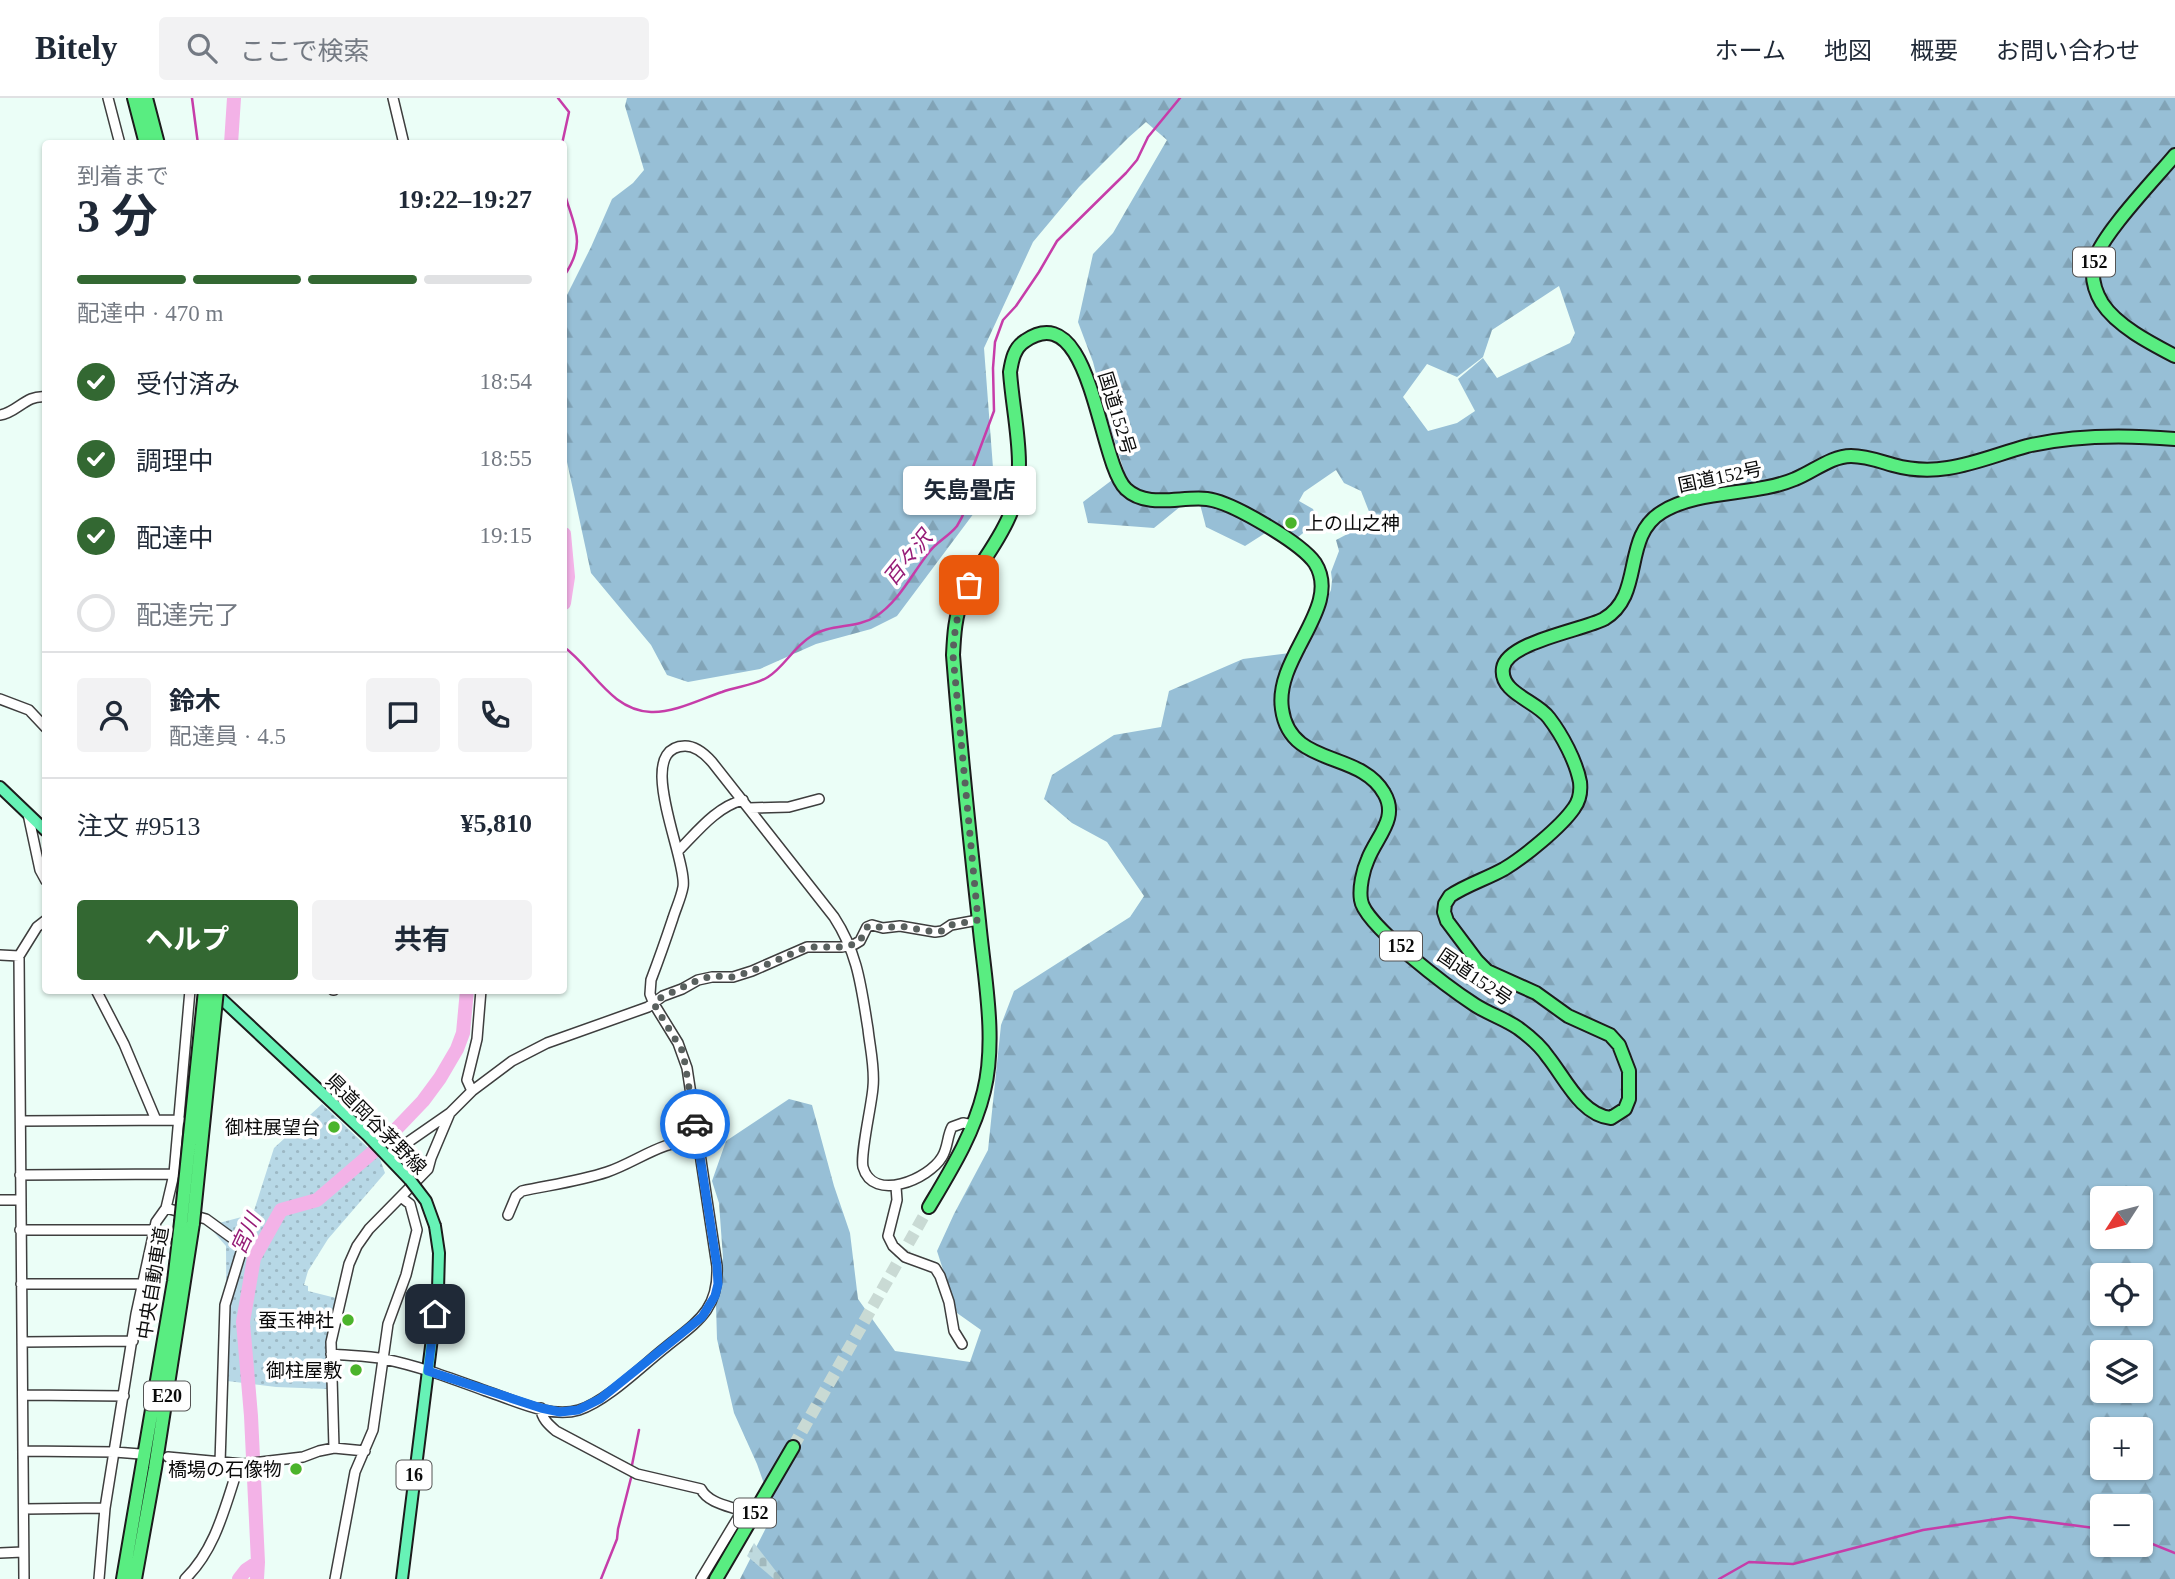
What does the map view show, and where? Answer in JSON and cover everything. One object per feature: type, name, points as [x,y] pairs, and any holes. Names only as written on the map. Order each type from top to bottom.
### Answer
[{"type":"highway","points":[[134,98],[145,140]]},
{"type":"highway","points":[[146,98],[157,140]]},
{"type":"highway","name":"152","points":[[2175,155],[2101,247],[2094,260],[2092,276],[2102,304],[2116,318],[2175,356]]},
{"type":"highway","name":"国道152号","points":[[929,1207],[954,1165],[973,1125],[988,1072],[989,1038],[953,662],[954,639],[955,624],[963,598],[1004,527],[1015,499],[1018,459],[1010,372],[1017,348],[1027,340],[1040,335],[1056,335],[1075,351],[1089,383],[1111,464],[1124,488],[1135,496],[1150,500],[1194,498],[1220,501],[1287,539],[1305,552],[1316,565],[1321,576],[1322,596],[1284,676],[1282,714],[1290,731],[1304,746],[1317,754],[1354,766],[1370,776],[1384,791],[1389,806],[1388,821],[1368,860],[1361,886],[1363,908],[1383,932],[1435,976],[1478,1007],[1516,1026],[1533,1040],[1583,1104],[1595,1114],[1611,1118],[1625,1109],[1631,1085],[1629,1071],[1619,1045],[1610,1035],[1569,1016],[1536,993],[1487,971],[1456,934],[1444,912],[1450,896],[1517,861],[1564,819],[1575,807],[1580,796],[1578,773],[1548,716],[1511,690],[1504,680],[1502,668],[1506,660],[1513,653],[1541,640],[1603,619],[1616,609],[1626,594],[1632,562],[1650,522],[1661,513],[1683,503],[1794,480],[1846,456],[1865,456],[1916,470],[1935,470],[2053,442],[2092,438],[2175,439]]},
{"type":"highway","name":"中央自動車道","points":[[187,1222],[205,994]]},
{"type":"highway","name":"中央自動車道","points":[[131,1573],[174,1280],[187,1222],[214,994]]},
{"type":"highway","name":"152","points":[[716,1579],[793,1447]]},
{"type":"main road","points":[[0,787],[42,827]]},
{"type":"main road","name":"県道岡谷茅野線","points":[[218,994],[388,1156],[426,1201],[435,1226],[439,1254],[438,1290],[402,1579]]},
{"type":"street","points":[[107,98],[119,140]]},
{"type":"street","points":[[393,98],[403,140]]},
{"type":"street","points":[[0,415],[12,412],[22,402],[42,396]]},
{"type":"street","points":[[0,699],[29,710],[42,724]]},
{"type":"street","points":[[331,1354],[383,1358],[541,1408],[569,1412],[591,1405],[688,1329],[711,1306],[718,1284],[717,1266],[683,1052],[650,994],[652,979],[683,887],[684,870],[666,807],[661,778],[662,765],[670,752],[679,747],[689,746],[705,754],[834,917],[850,945],[860,973],[874,1070],[863,1161],[864,1170],[869,1177],[878,1183],[896,1187],[934,1166],[942,1158],[952,1127],[963,1123],[973,1125]]},
{"type":"street","points":[[678,851],[729,804],[789,807],[819,799]]},
{"type":"street","points":[[28,814],[42,874]]},
{"type":"street","points":[[388,1156],[450,1113],[472,1091],[503,1067],[547,1043],[654,1004],[663,996],[706,977],[733,977],[807,947],[850,945],[860,941],[867,927],[872,925],[883,928],[900,926],[934,932],[942,931],[951,925],[978,920]]},
{"type":"street","points":[[24,1579],[19,956],[42,924]]},
{"type":"street","points":[[0,955],[19,956]]},
{"type":"street","points":[[98,994],[124,1044],[156,1120]]},
{"type":"street","points":[[99,1579],[106,1508],[142,1284],[156,1222],[166,1208],[174,1174],[190,994]]},
{"type":"street","points":[[472,1091],[467,1080],[477,1039],[481,994]]},
{"type":"street","points":[[334,1448],[331,1342],[345,1276],[357,1247],[369,1229],[428,1170],[450,1113]]},
{"type":"street","points":[[21,1121],[180,1120]]},
{"type":"street","points":[[508,1215],[516,1196],[522,1191],[605,1173],[642,1154],[654,1152],[675,1142],[697,1141]]},
{"type":"street","points":[[20,1175],[174,1174]]},
{"type":"street","points":[[896,1187],[897,1200],[888,1236],[893,1246],[905,1257],[935,1268],[949,1302],[954,1331],[962,1344]]},
{"type":"street","points":[[335,1579],[353,1480],[373,1430],[388,1324],[406,1275],[417,1230],[410,1205],[402,1198]]},
{"type":"street","points":[[0,1200],[19,1200]]},
{"type":"street","points":[[166,1208],[206,1219],[243,1246],[225,1305],[220,1463]]},
{"type":"street","points":[[20,1230],[154,1230]]},
{"type":"street","points":[[20,1284],[142,1284]]},
{"type":"street","points":[[22,1342],[133,1341]]},
{"type":"street","points":[[24,1395],[124,1396]]},
{"type":"street","points":[[541,1408],[541,1414],[556,1431],[637,1474],[701,1489],[704,1495],[713,1500],[742,1511],[701,1579]]},
{"type":"street","points":[[167,1457],[239,1464],[288,1460],[334,1448],[365,1451]]},
{"type":"street","points":[[23,1451],[140,1454]]},
{"type":"street","points":[[185,1579],[213,1539],[239,1464]]},
{"type":"street","points":[[24,1508],[106,1508]]},
{"type":"street","points":[[0,1553],[23,1552]]},
{"type":"shaded area","points":[[322,1104],[380,1159],[385,1173],[328,1239],[308,1271],[304,1285],[308,1286],[308,1291],[336,1298],[327,1358],[327,1389],[227,1381],[226,1246],[212,1230],[219,1223],[253,1214],[274,1148]]},
{"type":"green space","points":[[627,98],[2175,98],[2175,1579],[740,1579],[774,1512],[757,1464],[734,1413],[717,1339],[716,1305],[721,1289],[723,1258],[719,1203],[712,1181],[726,1141],[789,1099],[812,1105],[850,1233],[858,1299],[895,1351],[970,1362],[981,1330],[957,1313],[937,1251],[988,1150],[1001,1025],[1014,991],[1130,917],[1144,896],[1107,842],[1072,823],[1044,799],[1052,775],[1114,735],[1161,727],[1169,691],[1243,659],[1306,651],[1331,590],[1331,572],[1339,551],[1336,540],[1359,528],[1370,514],[1361,491],[1344,483],[1336,470],[1304,492],[1299,501],[1313,509],[1318,521],[1297,538],[1278,525],[1245,546],[1206,527],[1197,493],[1154,528],[1088,523],[1083,502],[1124,471],[1093,362],[1078,322],[1093,254],[1113,233],[1167,140],[1146,122],[1079,187],[1033,242],[984,348],[993,468],[980,505],[897,616],[871,629],[816,644],[760,669],[688,682],[667,675],[651,645],[591,573],[567,462],[567,295],[612,199],[633,183],[644,170],[625,106]],"holes":[[[1559,286],[1575,333],[1570,343],[1497,378],[1483,358],[1458,379],[1475,411],[1457,423],[1428,431],[1403,397],[1427,364],[1457,377],[1483,357],[1492,330]]]},
{"type":"green space","points":[[754,1543],[782,1579],[774,1579],[747,1556]]},
{"type":"waterway","points":[[192,98],[197,140]]},
{"type":"waterway","name":"宮川","points":[[231,140],[234,98]]},
{"type":"waterway","points":[[558,98],[569,112],[563,140]]},
{"type":"waterway","name":"百々沢","points":[[567,650],[603,687],[624,704],[660,712],[763,680],[774,673],[804,641],[817,633],[868,621],[884,610],[899,595],[930,551],[957,526],[963,515],[969,495],[970,475],[994,411],[995,342],[1003,320],[1016,306],[1057,241],[1126,173],[1137,160],[1148,137],[1180,98]]},
{"type":"waterway","points":[[567,201],[577,243],[567,271]]},
{"type":"waterway","name":"宮川","points":[[567,566],[567,584]]},
{"type":"waterway","name":"宮川","points":[[257,1579],[251,1416],[243,1322],[254,1258],[281,1210],[317,1200],[380,1146],[423,1101],[457,1049],[463,1033],[467,994]]},
{"type":"waterway","points":[[632,1465],[639,1430]]},
{"type":"waterway","points":[[601,1579],[617,1539],[631,1478]]},
{"type":"waterway","points":[[1719,1579],[1749,1562],[1793,1564],[1923,1530],[2010,1517],[2090,1527]]},
{"type":"waterway","points":[[2153,1544],[2175,1553]]},
{"type":"waterway","points":[[239,1579],[258,1562]]},
{"type":"tunnel","points":[[793,1447],[929,1207]]},
{"type":"way so far","points":[[695,1124],[683,1052],[654,1004],[658,999],[706,977],[733,977],[807,947],[842,947],[855,944],[860,941],[867,927],[872,925],[883,928],[900,926],[934,932],[942,931],[951,925],[978,920],[953,655],[955,624],[969,585]]},
{"type":"place","name":"上の山之神","points":[[1291,523]]},
{"type":"place","name":"矢島畳店","points":[[969,585]]},
{"type":"place","name":"御柱展望台","points":[[334,1127]]},
{"type":"place","name":"蚕玉神社","points":[[348,1320]]},
{"type":"place","name":"御柱屋敷","points":[[356,1370]]},
{"type":"place","name":"橋場の石像物","points":[[296,1469]]},
{"type":"route","points":[[435,1314],[428,1371],[560,1412],[578,1410],[600,1399],[702,1317],[715,1296],[718,1284],[717,1266],[695,1124]]}]
